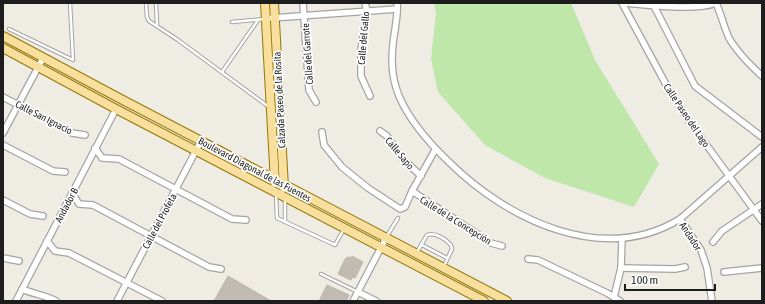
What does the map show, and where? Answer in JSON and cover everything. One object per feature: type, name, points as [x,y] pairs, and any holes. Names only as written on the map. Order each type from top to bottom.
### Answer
[{"type":"main road","name":"Calzada Paseo de la Rosita","points":[[265,3],[262,20],[271,108],[276,192]]},
{"type":"main road","name":"Calzada Paseo de la Rosita","points":[[274,3],[285,197]]},
{"type":"main road","name":"Boulevard Diagonal de las Fuentes","points":[[3,36],[507,301]]},
{"type":"main road","name":"Boulevard Diagonal de las Fuentes","points":[[3,48],[484,301]]},
{"type":"street","name":"Calle del Garrote","points":[[303,3],[309,90],[316,102]]},
{"type":"street","name":"Calle del Gallo","points":[[365,3],[367,11],[361,50],[361,76],[370,96]]},
{"type":"street","points":[[624,3],[654,6],[701,7],[710,6],[716,3],[734,46],[747,62],[762,76]]},
{"type":"street","name":"Calle Paseo del Lago","points":[[624,3],[669,90],[689,121],[762,221]]},
{"type":"street","points":[[262,20],[304,15],[367,11],[397,6],[391,59],[395,85],[402,102],[414,123],[435,150],[478,188],[509,209],[530,220],[568,233],[591,237],[622,238],[651,233],[668,226],[680,219],[762,148]]},
{"type":"street","points":[[654,6],[695,86],[762,137]]},
{"type":"street","points":[[3,132],[43,58]]},
{"type":"street","name":"Calle San Ignacio","points":[[3,97],[72,133],[85,135]]},
{"type":"street","name":"Andador B","points":[[16,301],[116,108]]},
{"type":"street","name":"Calle Sapo","points":[[380,130],[387,136],[402,158],[421,176]]},
{"type":"street","points":[[322,132],[324,145],[342,167],[368,188],[400,209],[405,207],[412,191],[435,150]]},
{"type":"street","name":"Calle del Profeta","points":[[117,301],[201,141]]},
{"type":"street","points":[[3,146],[52,171],[65,172]]},
{"type":"street","points":[[95,148],[102,158],[119,159],[232,219],[246,220]]},
{"type":"street","name":"Calle de la Concepción","points":[[412,191],[491,243],[502,246]]},
{"type":"street","points":[[72,193],[79,204],[93,204],[209,267],[221,269]]},
{"type":"street","points":[[3,200],[30,214],[43,216]]},
{"type":"street","points":[[713,242],[722,232],[762,204]]},
{"type":"street","name":"Andador","points":[[680,219],[701,250],[707,268],[712,301]]},
{"type":"street","points":[[353,301],[386,238]]},
{"type":"street","points":[[614,297],[621,268],[622,238]]},
{"type":"street","points":[[47,241],[55,251],[69,253],[162,301]]},
{"type":"street","points":[[3,258],[19,261]]},
{"type":"street","points":[[528,259],[538,260],[620,301]]},
{"type":"street","points":[[621,268],[675,269],[685,267]]},
{"type":"street","points":[[724,272],[762,268]]},
{"type":"street","points":[[22,289],[33,294],[46,296],[56,301]]},
{"type":"street","points":[[358,292],[376,301]]},
{"type":"lane","points":[[9,29],[73,60],[70,3]]},
{"type":"lane","points":[[146,3],[147,17],[149,20],[271,108]]},
{"type":"lane","points":[[156,3],[157,24]]},
{"type":"lane","points":[[222,72],[262,20]]},
{"type":"lane","points":[[232,22],[262,20]]},
{"type":"lane","points":[[276,192],[277,218],[335,245],[344,228]]},
{"type":"lane","points":[[285,197],[285,222]]},
{"type":"lane","points":[[386,238],[398,218]]},
{"type":"lane","points":[[416,254],[428,235],[435,234],[451,245],[452,249],[443,267]]},
{"type":"lane","points":[[422,244],[447,258]]},
{"type":"lane","points":[[321,274],[358,292]]},
{"type":"green space","points":[[434,3],[571,3],[595,60],[659,164],[634,207],[545,178],[485,145],[438,92],[431,59],[436,12]]},
{"type":"building","points":[[352,256],[363,262],[355,278],[353,277],[351,280],[338,274],[345,259],[348,257],[351,258]]},
{"type":"building","points":[[228,276],[271,301],[214,301]]},
{"type":"building","points":[[327,285],[349,295],[346,301],[319,301]]}]
